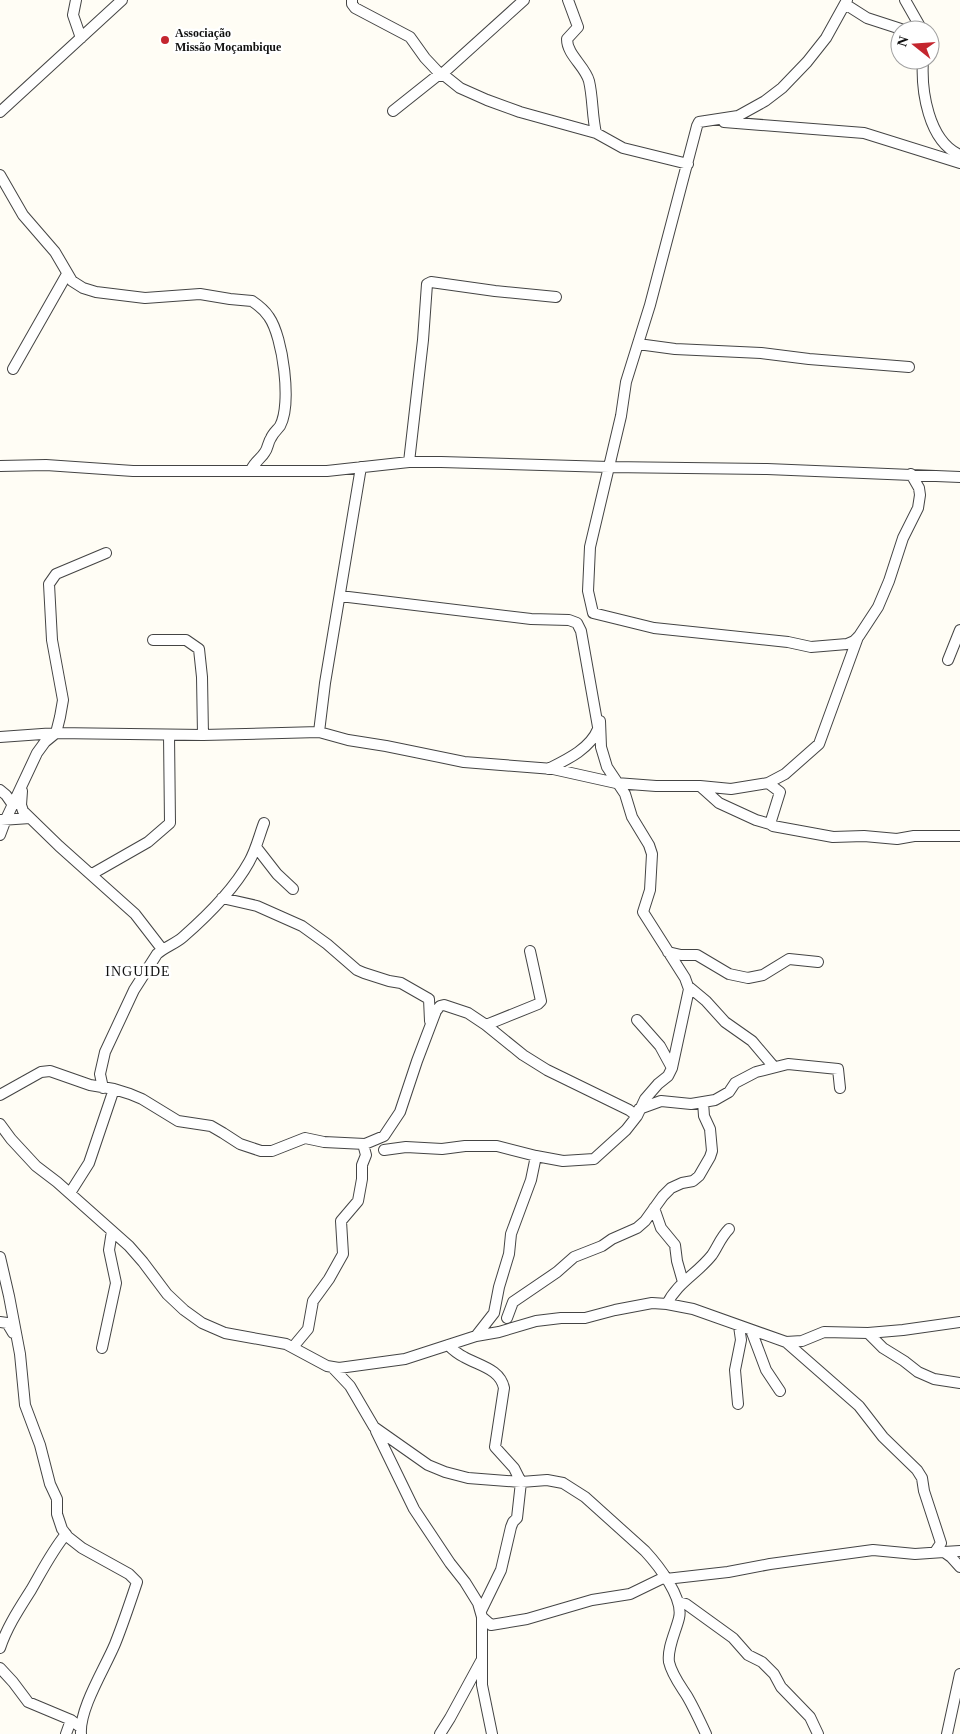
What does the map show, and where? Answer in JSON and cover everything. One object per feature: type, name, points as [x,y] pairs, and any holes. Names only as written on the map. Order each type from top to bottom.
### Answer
[{"type":"street","points":[[76,0],[73,15],[81,38]]},
{"type":"street","points":[[0,112],[122,0]]},
{"type":"street","points":[[352,0],[355,8],[410,38],[441,75],[460,88],[520,112],[596,133],[623,148],[688,164]]},
{"type":"street","points":[[393,111],[437,76],[441,75],[524,0]]},
{"type":"street","points":[[568,0],[578,27],[567,39],[567,46],[583,67],[589,81],[592,117],[596,133]]},
{"type":"street","points":[[905,0],[916,20]]},
{"type":"street","points":[[890,25],[868,18],[846,2],[826,38],[807,62],[782,88],[765,101],[738,116],[699,122],[626,382],[609,467],[590,547],[588,591],[593,614],[654,628],[788,642],[808,646],[847,644],[854,641],[878,607],[890,581],[903,538],[918,508],[919,488],[911,474]]},
{"type":"street","points":[[924,70],[926,100],[930,118],[941,139],[960,155]]},
{"type":"street","points":[[705,121],[864,132],[960,163]]},
{"type":"street","points":[[0,175],[23,215],[55,252],[67,274],[76,285],[96,292],[152,298],[200,294],[252,301],[269,317],[280,341],[285,378],[284,414],[280,426],[265,452],[254,463],[251,470]]},
{"type":"street","points":[[13,370],[67,274]]},
{"type":"street","points":[[409,462],[423,340],[427,284],[431,282],[556,297]]},
{"type":"street","points":[[638,344],[670,349],[761,352],[809,359],[909,367]]},
{"type":"street","points":[[268,444],[270,460],[276,470]]},
{"type":"street","points":[[0,466],[46,465],[133,471],[326,471],[409,462],[441,462],[767,469],[960,477]]},
{"type":"street","points":[[319,732],[325,683],[361,467]]},
{"type":"street","points":[[0,836],[3,820],[13,805],[37,753],[56,734],[63,700],[52,640],[49,584],[56,574],[106,553]]},
{"type":"street","points":[[340,596],[531,619],[569,620],[577,623],[581,631],[598,727]]},
{"type":"street","points":[[948,660],[960,630]]},
{"type":"street","points":[[0,737],[56,734],[203,735],[319,732],[348,740],[464,762],[570,772],[616,783],[731,789],[768,783],[785,774],[819,744],[859,636]]},
{"type":"street","points":[[153,640],[186,640],[199,649],[202,677],[203,735]]},
{"type":"street","points":[[547,769],[588,745],[595,736],[600,721],[601,747],[607,767],[625,794],[632,817],[651,850],[650,890],[643,911],[688,986],[726,1022],[752,1041],[774,1067]]},
{"type":"street","points":[[92,874],[148,842],[170,823],[169,735]]},
{"type":"street","points":[[770,824],[785,774]]},
{"type":"street","points":[[768,783],[780,792]]},
{"type":"street","points":[[700,786],[719,803],[756,820],[773,826],[833,838],[864,836],[897,839],[914,836],[960,836]]},
{"type":"street","points":[[22,787],[21,805],[23,811],[135,914],[162,949]]},
{"type":"street","points":[[0,790],[13,805]]},
{"type":"street","points":[[3,820],[30,818]]},
{"type":"street","points":[[102,1088],[100,1074],[105,1052],[134,990],[162,949],[182,938],[222,898],[248,864],[264,823]]},
{"type":"street","points":[[256,847],[277,874],[293,889]]},
{"type":"street","points":[[222,898],[257,906],[302,926],[364,974],[401,983],[429,999],[431,1026]]},
{"type":"street","points":[[486,1025],[538,1004],[541,1001],[530,951]]},
{"type":"street","points":[[668,952],[681,955],[697,955],[729,974],[748,978],[763,975],[789,959],[818,962]]},
{"type":"street","points":[[384,1150],[406,1147],[442,1150],[465,1146],[498,1146],[563,1162],[591,1160],[617,1139],[655,1088],[668,1076],[680,1037],[688,986]]},
{"type":"street","points":[[0,1094],[45,1072],[56,1073],[85,1084],[114,1089],[142,1099],[178,1122],[216,1128],[240,1144],[261,1151],[272,1151],[305,1138],[324,1142],[364,1144],[384,1136],[400,1112],[416,1061],[438,1007],[444,1005],[468,1013],[547,1070],[629,1110],[638,1112],[661,1101],[682,1104],[715,1100],[729,1092],[735,1083],[756,1072],[793,1063],[838,1069],[840,1088]]},
{"type":"street","points":[[637,1020],[660,1046],[672,1068]]},
{"type":"street","points":[[70,1193],[89,1163],[114,1089]]},
{"type":"street","points":[[507,1318],[511,1306],[517,1299],[553,1275],[579,1254],[602,1246],[637,1228],[645,1221],[671,1188],[696,1179],[710,1157],[711,1134],[704,1116],[703,1102]]},
{"type":"street","points":[[0,1124],[27,1157],[70,1193],[136,1254],[166,1294],[184,1310],[202,1323],[225,1333],[293,1347],[333,1368],[350,1386],[374,1427],[414,1510],[450,1564],[466,1582],[476,1598],[481,1614],[482,1686],[492,1734]]},
{"type":"street","points":[[293,1347],[308,1329],[313,1301],[329,1280],[343,1254],[342,1221],[358,1201],[362,1165],[366,1155],[364,1144]]},
{"type":"street","points":[[476,1336],[492,1316],[496,1304],[509,1254],[511,1234],[527,1194],[536,1156]]},
{"type":"street","points":[[654,1208],[661,1228],[675,1245],[683,1282]]},
{"type":"street","points":[[668,1304],[674,1292],[683,1282],[693,1275],[713,1254],[720,1240],[729,1229]]},
{"type":"street","points":[[102,1348],[116,1283],[109,1250],[112,1231]]},
{"type":"street","points":[[0,1257],[20,1354],[25,1404],[40,1445],[50,1484],[57,1499],[57,1514],[66,1534],[82,1548],[129,1574],[138,1582],[82,1726],[28,1702],[0,1668]]},
{"type":"street","points":[[496,1304],[507,1318],[529,1323]]},
{"type":"street","points":[[333,1368],[405,1359],[476,1336],[499,1332],[529,1323],[561,1318],[585,1318],[642,1304],[668,1304],[693,1309],[786,1342],[860,1406],[883,1437],[922,1478],[940,1549],[960,1567]]},
{"type":"street","points":[[0,1322],[7,1323],[17,1338]]},
{"type":"street","points":[[786,1342],[802,1340],[824,1332],[868,1333],[960,1322]]},
{"type":"street","points":[[738,1404],[735,1370],[742,1335],[739,1326]]},
{"type":"street","points":[[751,1330],[766,1370],[780,1390]]},
{"type":"street","points":[[868,1333],[883,1348],[918,1372],[934,1379],[960,1383]]},
{"type":"street","points":[[448,1345],[464,1357],[491,1370],[501,1379],[504,1388],[495,1447],[515,1470],[521,1482],[518,1516],[511,1527],[502,1567],[481,1614]]},
{"type":"street","points":[[350,1386],[353,1376],[362,1365]]},
{"type":"street","points":[[374,1427],[436,1470],[468,1478],[521,1482],[551,1480],[563,1483],[585,1497],[645,1551],[665,1578],[678,1602],[680,1614],[669,1662],[706,1734]]},
{"type":"street","points":[[0,1648],[18,1610],[55,1547],[66,1534]]},
{"type":"street","points":[[481,1614],[491,1625],[527,1619],[580,1603],[630,1594],[665,1578],[728,1572],[770,1564],[860,1552],[887,1550],[914,1554],[940,1549],[960,1552]]},
{"type":"street","points":[[678,1602],[686,1604],[729,1635],[748,1655],[762,1662],[774,1674],[781,1687],[810,1717],[818,1734]]},
{"type":"street","points":[[440,1734],[482,1660]]},
{"type":"street","points":[[946,1734],[960,1674]]},
{"type":"street","points":[[66,1734],[71,1720]]},
{"type":"place","name":"Associação Missão Moçambique","points":[[165,40]]},
{"type":"district","name":"INGUIDE","points":[[138,971]]}]
